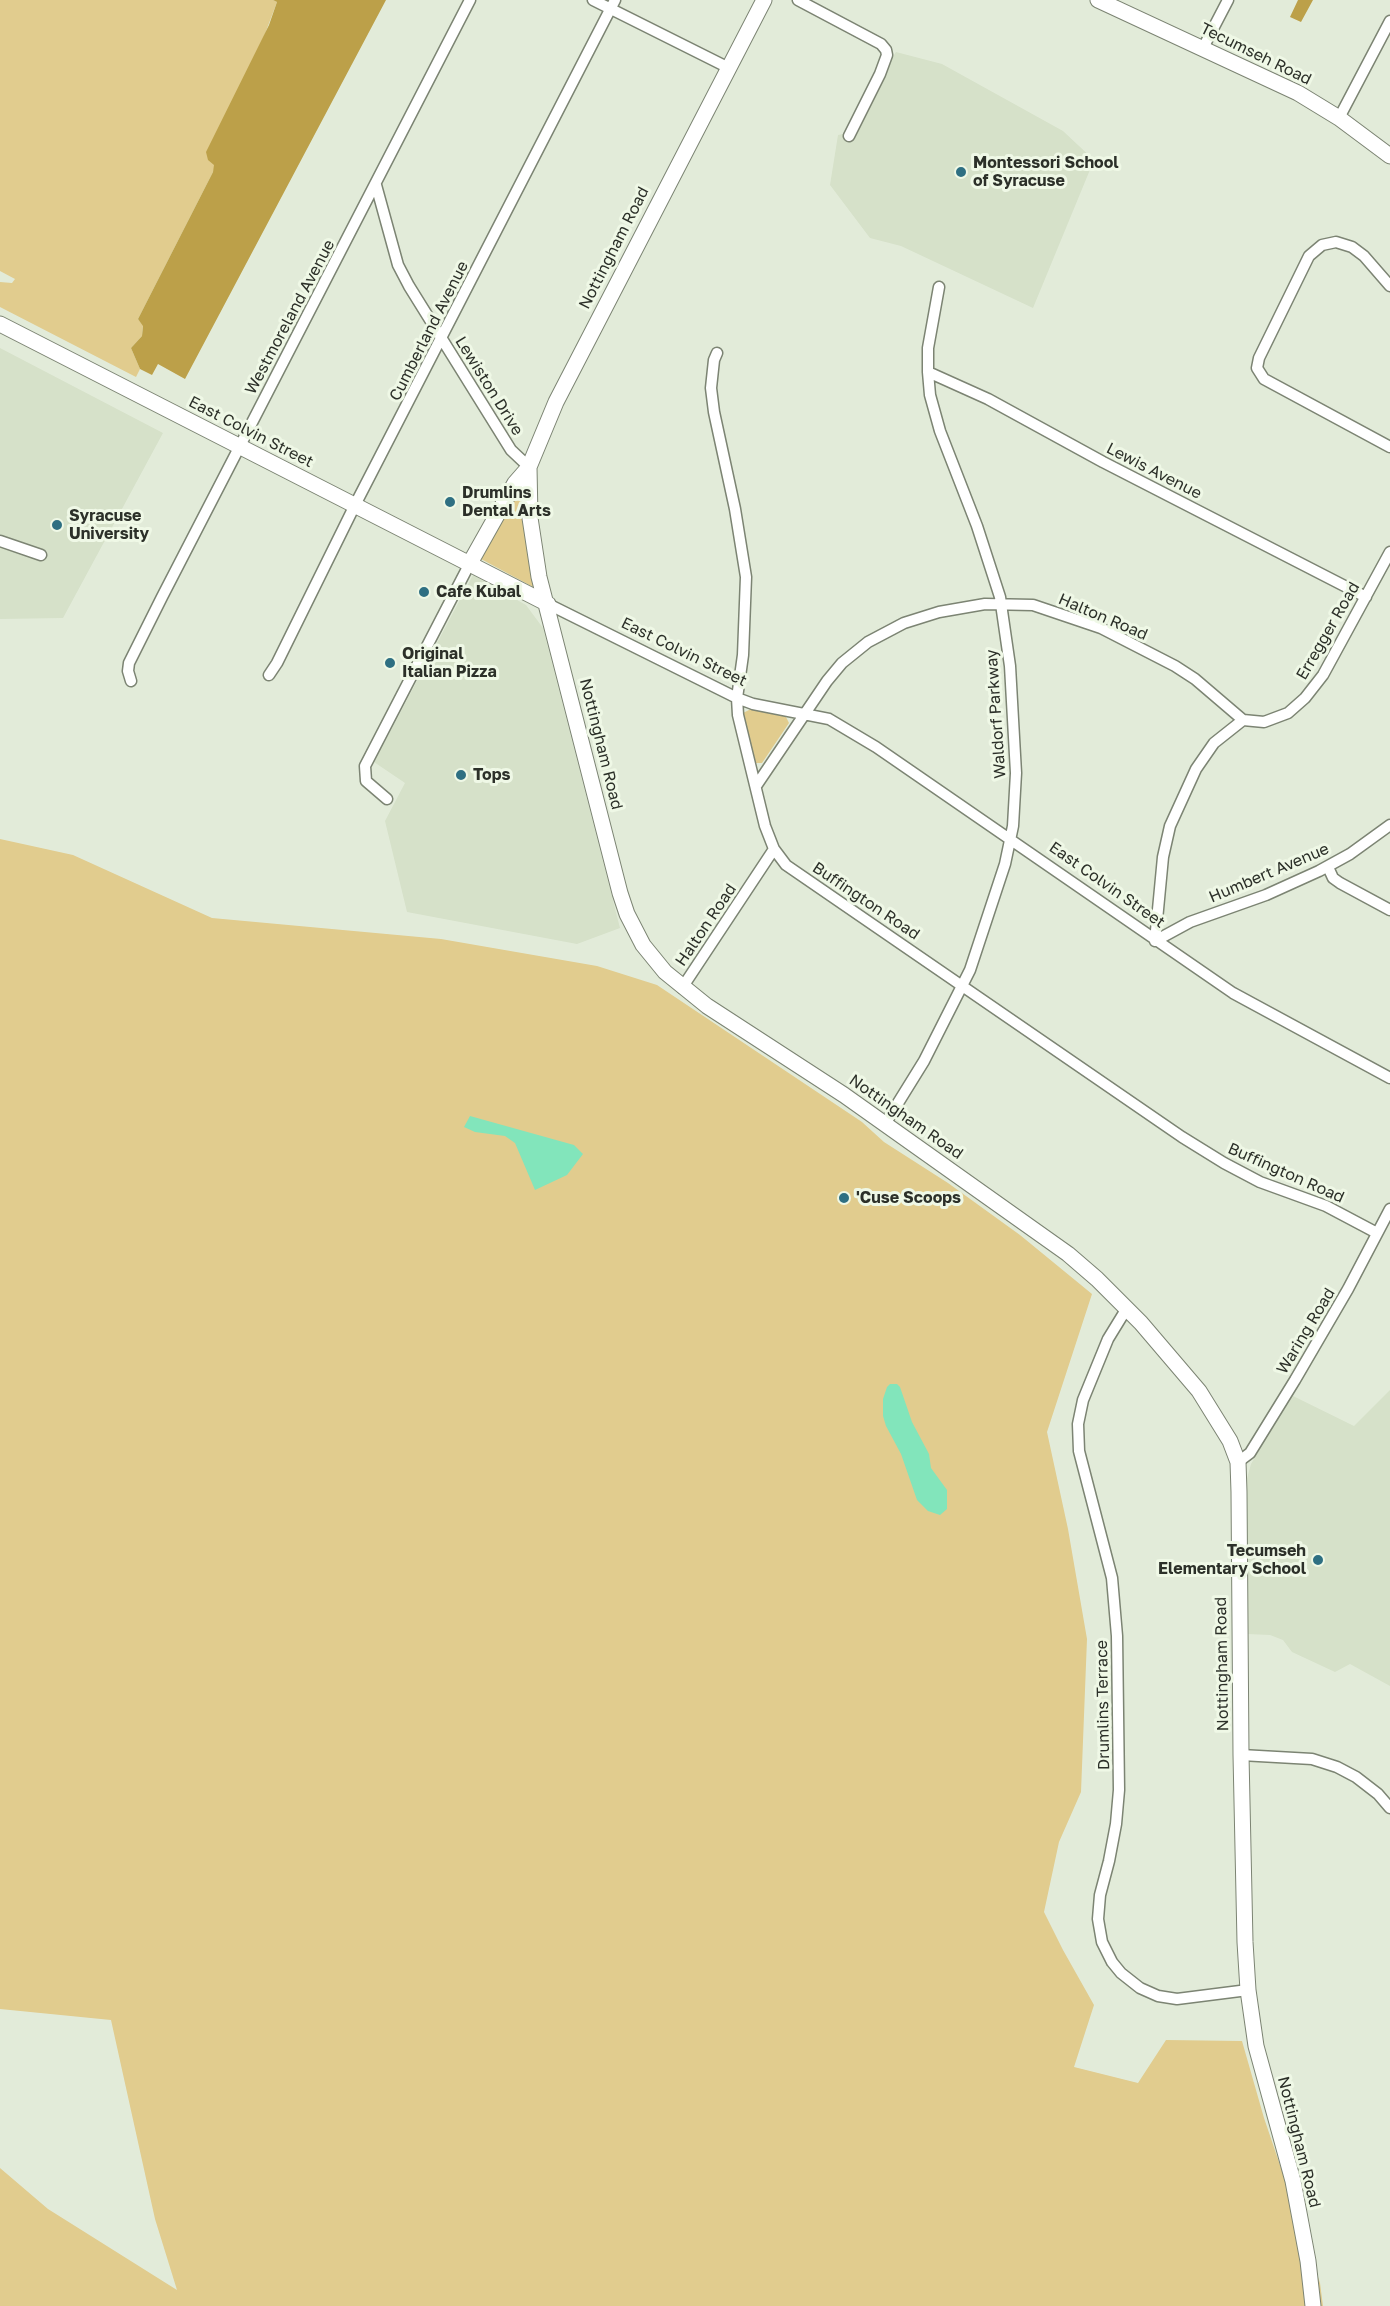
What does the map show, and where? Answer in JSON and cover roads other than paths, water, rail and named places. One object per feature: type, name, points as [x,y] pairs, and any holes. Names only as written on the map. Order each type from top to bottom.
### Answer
[{"type":"street","name":"Westmoreland Avenue","points":[[131,681],[128,671],[129,663],[470,0]]},
{"type":"street","points":[[593,0],[613,4],[729,68]]},
{"type":"street","name":"Nottingham Road","points":[[764,0],[556,402],[529,466],[531,527],[540,577],[627,914],[643,945],[664,972],[707,1006],[885,1124],[1068,1254],[1127,1308],[1199,1391],[1220,1422],[1238,1462],[1241,1755],[1248,1990],[1256,2046],[1293,2181],[1308,2261],[1313,2306]]},
{"type":"street","points":[[798,0],[880,44],[886,50],[887,54],[879,74],[849,136]]},
{"type":"street","name":"Tecumseh Road","points":[[1098,0],[1298,93],[1339,118],[1390,156]]},
{"type":"street","points":[[1203,48],[1228,0]]},
{"type":"street","name":"Cumberland Avenue","points":[[269,675],[613,4]]},
{"type":"street","points":[[1339,118],[1390,21]]},
{"type":"street","name":"Lewiston Drive","points":[[376,185],[398,265],[409,286],[511,450],[529,466]]},
{"type":"street","points":[[1390,286],[1364,256],[1352,248],[1336,242],[1322,245],[1309,256],[1259,358],[1257,368],[1264,378],[1390,447]]},
{"type":"street","name":"Waldorf Parkway","points":[[885,1124],[924,1061],[963,987],[1011,840],[1016,773],[1010,666],[1001,604],[977,526],[940,431],[930,395],[928,348],[939,287]]},
{"type":"street","name":"East Colvin Street","points":[[0,324],[737,698],[753,704],[830,719],[867,741],[1233,993],[1390,1078]]},
{"type":"street","name":"Buffington Road","points":[[717,353],[711,388],[714,412],[735,509],[746,577],[743,655],[737,698],[738,715],[765,826],[774,849],[786,865],[1182,1137],[1260,1182],[1326,1206],[1377,1233]]},
{"type":"street","name":"Lewis Avenue","points":[[928,372],[988,399],[1103,462],[1366,597]]},
{"type":"street","points":[[387,800],[366,781],[365,766],[471,563],[515,483],[529,466]]},
{"type":"street","points":[[0,541],[41,555]]},
{"type":"street","name":"Erregger Road","points":[[1243,720],[1264,722],[1288,713],[1305,698],[1323,675],[1390,552]]},
{"type":"street","name":"Halton Road","points":[[756,786],[804,713],[837,669],[868,642],[904,623],[939,612],[985,604],[1033,605],[1101,628],[1175,666],[1195,679],[1243,720]]},
{"type":"street","points":[[1155,941],[1163,857],[1170,826],[1179,803],[1196,769],[1214,743],[1243,720]]},
{"type":"street","name":"Humbert Avenue","points":[[1155,941],[1190,922],[1266,895],[1328,867],[1390,825]]},
{"type":"street","name":"Halton Road","points":[[682,988],[774,849]]},
{"type":"street","points":[[1328,867],[1333,878],[1340,883],[1390,910]]},
{"type":"street","name":"Waring Road","points":[[1238,1462],[1250,1453],[1276,1410],[1348,1289],[1390,1209]]},
{"type":"street","name":"Drumlins Terrace","points":[[1127,1308],[1108,1339],[1083,1400],[1078,1424],[1079,1451],[1112,1578],[1117,1636],[1119,1790],[1116,1824],[1100,1895],[1098,1919],[1102,1941],[1112,1962],[1120,1973],[1140,1988],[1158,1996],[1177,1999],[1248,1990]]},
{"type":"street","points":[[1241,1755],[1312,1760],[1337,1767],[1363,1782],[1390,1808]]},
{"type":"place","name":"Montessori School of Syracuse","points":[[961,172]]},
{"type":"place","name":"Drumlins Dental Arts","points":[[450,502]]},
{"type":"place","name":"Syracuse University","points":[[57,525]]},
{"type":"place","name":"Cafe Kubal","points":[[424,592]]},
{"type":"place","name":"Original Italian Pizza","points":[[390,663]]},
{"type":"place","name":"Tops","points":[[461,775]]},
{"type":"place","name":"'Cuse Scoops","points":[[844,1198]]},
{"type":"place","name":"Tecumseh Elementary School","points":[[1318,1560]]}]
